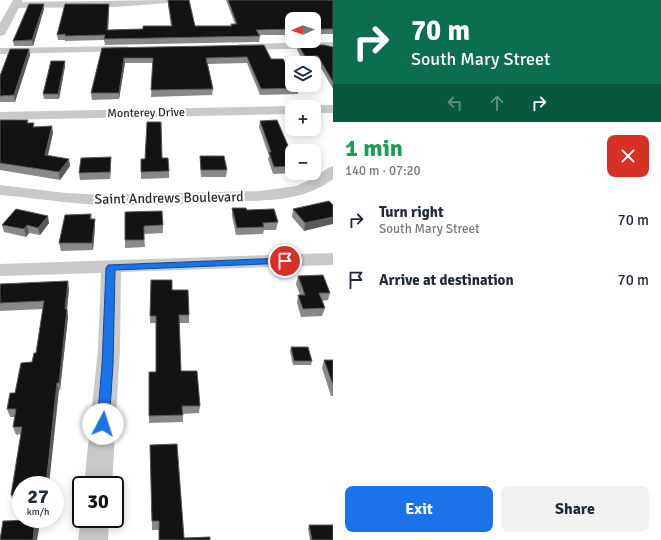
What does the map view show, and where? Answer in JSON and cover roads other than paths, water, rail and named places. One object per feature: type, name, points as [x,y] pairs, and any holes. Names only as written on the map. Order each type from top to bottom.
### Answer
[{"type":"street","points":[[0,33],[17,2],[115,4],[168,0]]},
{"type":"street","points":[[231,47],[333,45]]},
{"type":"street","points":[[0,51],[135,49]]},
{"type":"street","points":[[321,109],[333,109]]},
{"type":"street","name":"Monterey Drive","points":[[0,116],[285,110]]},
{"type":"street","name":"Saint Andrews Boulevard","points":[[0,190],[65,198],[96,200],[255,196],[284,194],[298,191],[312,185],[333,170]]},
{"type":"street","points":[[0,270],[111,268],[333,259]]},
{"type":"street","points":[[99,476],[107,379],[111,268]]},
{"type":"street","points":[[93,540],[94,528]]}]
